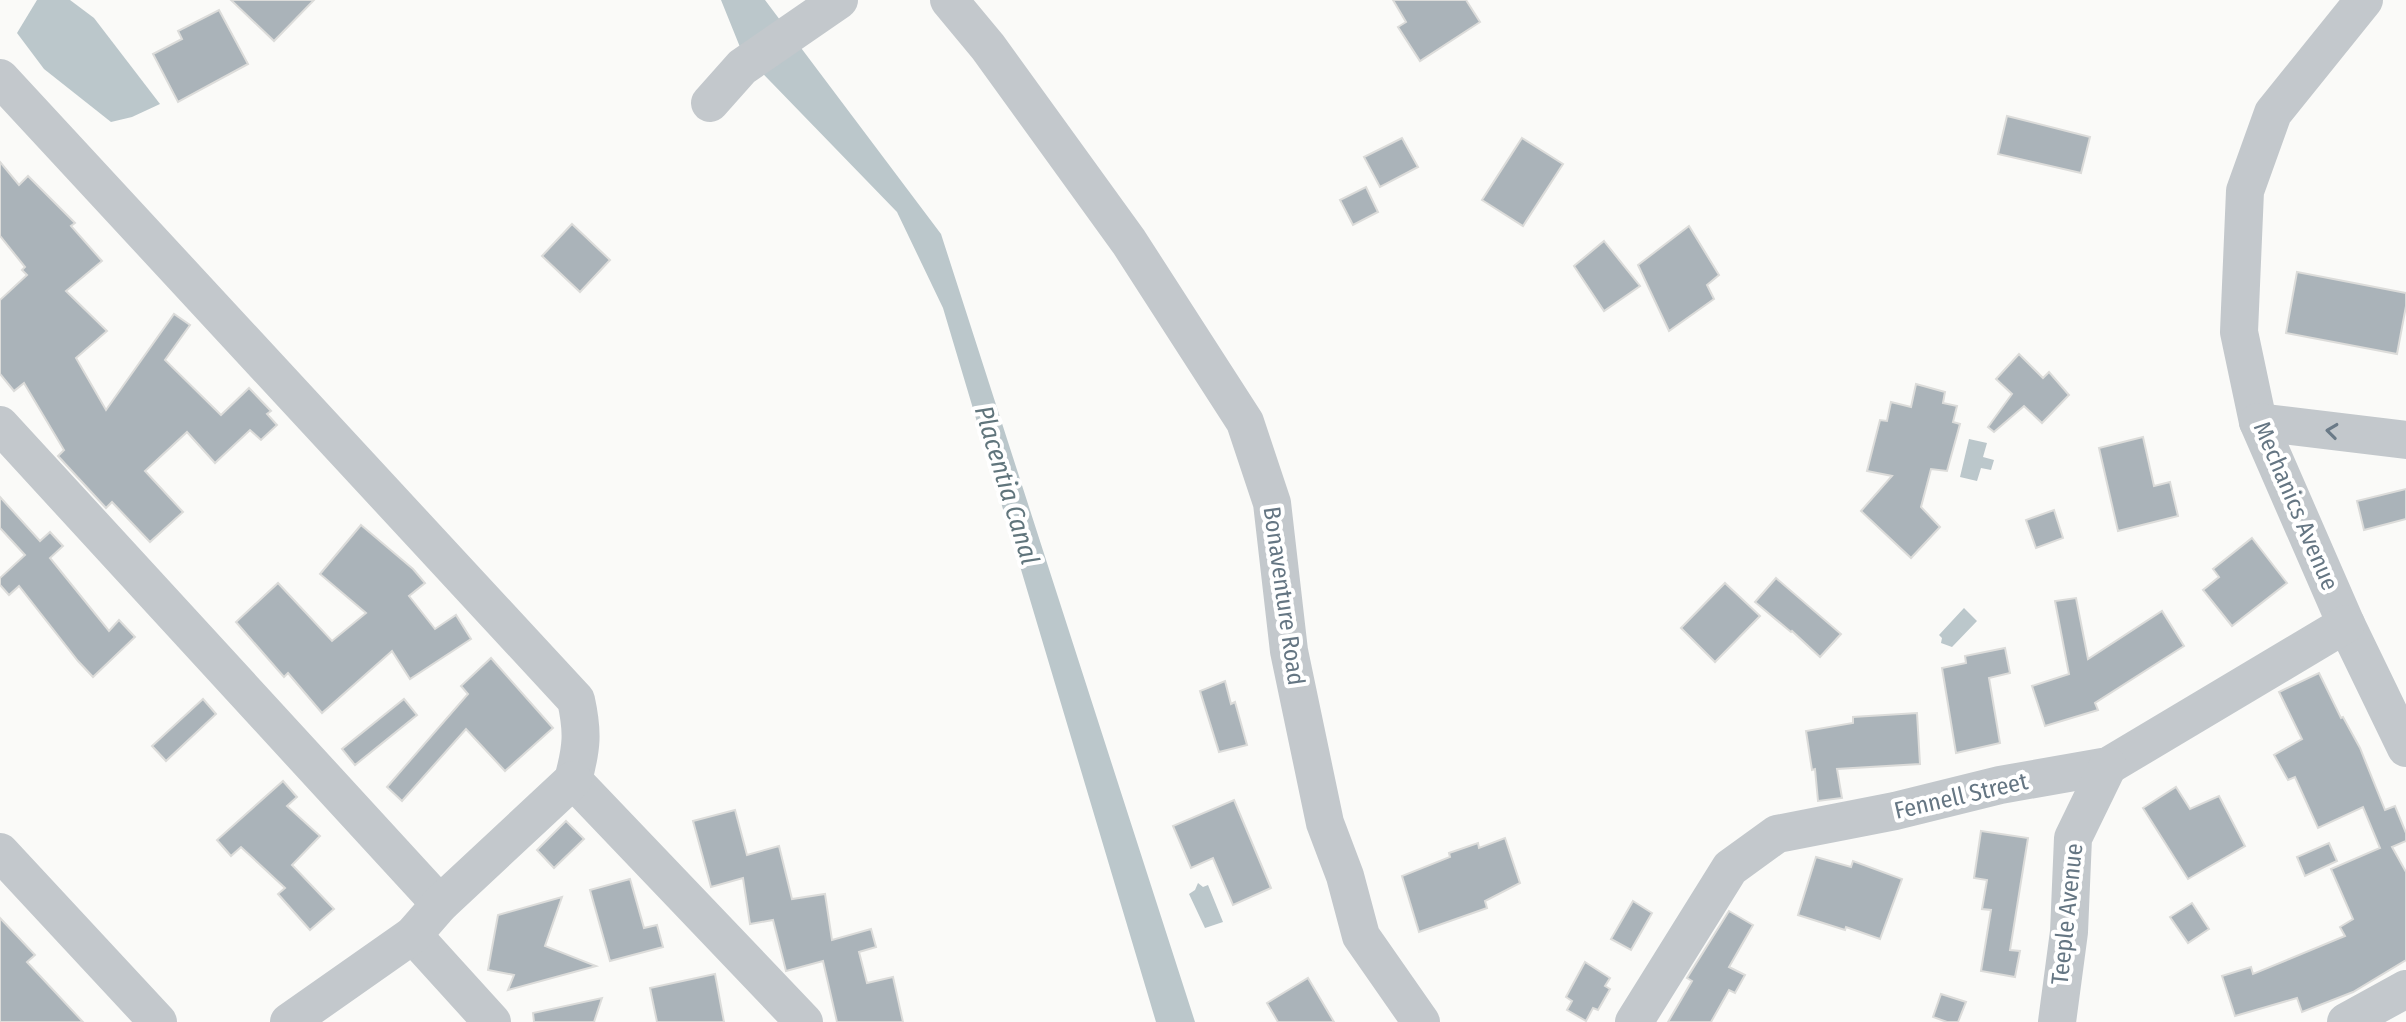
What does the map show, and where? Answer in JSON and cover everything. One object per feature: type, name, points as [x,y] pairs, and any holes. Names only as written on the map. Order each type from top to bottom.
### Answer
[{"type":"street","name":"Bonaventure Road","points":[[949,0],[988,47],[1129,242],[1245,422],[1272,503],[1289,651],[1325,823],[1345,876],[1361,936],[1421,1022]]},
{"type":"street","name":"Mechanics Avenue","points":[[2364,0],[2273,113],[2245,191],[2239,332],[2258,422],[2346,624],[2406,748]]},
{"type":"street","points":[[710,103],[742,67],[828,8]]},
{"type":"street","points":[[0,78],[576,700],[582,727],[580,755],[573,780],[440,904],[413,935],[289,1022]]},
{"type":"street","points":[[2258,422],[2406,440]]},
{"type":"street","points":[[0,425],[440,904]]},
{"type":"street","name":"Fennell Street","points":[[1634,1022],[1730,868],[1777,834],[1895,811],[2000,785],[2108,766],[2346,624]]},
{"type":"street","name":"Teeple Avenue","points":[[2057,1022],[2069,932],[2073,838],[2108,766]]},
{"type":"street","points":[[573,780],[804,1022]]},
{"type":"street","points":[[0,852],[158,1022]]},
{"type":"street","points":[[413,935],[492,1022]]},
{"type":"street","points":[[2346,1022],[2406,989]]},
{"type":"water","points":[[37,0],[70,0],[94,18],[160,104],[132,117],[111,122],[44,69],[17,33]]},
{"type":"water","name":"Placentia Canal","points":[[721,0],[765,0],[941,234],[1195,1022],[1156,1022],[943,308],[897,212],[742,52]]},
{"type":"water","points":[[1969,439],[1987,443],[1983,457],[1994,460],[1991,470],[1981,468],[1977,481],[1960,477]]},
{"type":"water","points":[[1964,608],[1977,621],[1952,647],[1941,643],[1939,635]]},
{"type":"water","points":[[1198,883],[1203,887],[1208,885],[1223,922],[1205,928],[1189,894]]},
{"type":"building","points":[[231,0],[314,0],[274,41]]},
{"type":"building","points":[[1393,0],[1466,0],[1480,22],[1420,61],[1398,27],[1406,22]]},
{"type":"building","points":[[219,10],[248,64],[178,102],[153,54],[182,39],[178,31]]},
{"type":"building","points":[[2007,116],[2090,137],[2081,173],[1998,154]]},
{"type":"building","points":[[1402,138],[1418,167],[1380,187],[1364,157]]},
{"type":"building","points":[[1522,138],[1563,164],[1523,226],[1482,200]]},
{"type":"building","points":[[0,162],[19,185],[28,176],[75,223],[71,226],[102,261],[66,291],[107,331],[76,358],[106,410],[174,314],[190,325],[165,360],[221,415],[249,388],[271,411],[267,414],[277,425],[261,440],[250,430],[215,463],[187,432],[145,471],[183,512],[150,542],[112,502],[106,508],[58,456],[64,450],[24,383],[14,391],[0,374],[0,300],[27,275],[22,270],[25,267],[0,236]]},
{"type":"building","points":[[1366,187],[1378,212],[1353,225],[1340,200]]},
{"type":"building","points":[[572,224],[610,260],[580,292],[542,256]]},
{"type":"building","points":[[1689,226],[1719,275],[1707,285],[1714,299],[1669,331],[1638,265]]},
{"type":"building","points":[[1604,241],[1640,286],[1604,311],[1574,266]]},
{"type":"building","points":[[2297,272],[2406,293],[2397,354],[2286,333]]},
{"type":"building","points":[[2019,354],[2043,378],[2049,372],[2069,395],[2042,423],[2024,406],[1994,432],[1988,427],[2012,394],[1996,379]]},
{"type":"building","points":[[1916,384],[1945,392],[1943,403],[1957,406],[1953,422],[1960,424],[1947,471],[1931,469],[1921,507],[1940,527],[1911,558],[1861,511],[1892,476],[1867,471],[1880,420],[1887,421],[1891,402],[1911,407]]},
{"type":"building","points":[[2143,437],[2154,486],[2170,482],[2178,516],[2118,531],[2099,448]]},
{"type":"building","points":[[2406,489],[2406,519],[2364,530],[2357,501]]},
{"type":"building","points":[[0,497],[40,541],[50,532],[63,546],[50,558],[109,631],[119,620],[135,637],[93,677],[19,586],[9,595],[0,585],[0,578],[25,555],[0,528]]},
{"type":"building","points":[[2054,510],[2063,538],[2036,548],[2026,520]]},
{"type":"building","points":[[361,525],[425,583],[409,596],[435,629],[456,615],[471,639],[410,679],[392,651],[322,713],[288,673],[284,677],[236,622],[278,583],[332,641],[366,613],[320,574]]},
{"type":"building","points":[[2252,538],[2287,583],[2232,626],[2203,590],[2219,577],[2213,569]]},
{"type":"building","points":[[1776,578],[1841,634],[1820,657],[1755,602]]},
{"type":"building","points":[[1725,583],[1760,616],[1715,662],[1681,628]]},
{"type":"building","points":[[2076,598],[2088,659],[2162,611],[2184,646],[2095,703],[2098,710],[2045,726],[2032,686],[2069,674],[2055,601]]},
{"type":"building","points":[[2005,648],[2010,673],[1989,678],[2000,743],[1956,753],[1942,668],[1966,663],[1965,656]]},
{"type":"building","points":[[491,658],[553,728],[505,771],[466,729],[402,801],[387,787],[468,694],[461,686]]},
{"type":"building","points":[[2319,673],[2360,748],[2385,810],[2395,806],[2406,833],[2406,841],[2392,847],[2406,872],[2406,960],[2353,992],[2302,1012],[2297,998],[2235,1016],[2222,976],[2251,967],[2253,974],[2345,936],[2340,927],[2353,919],[2331,869],[2380,848],[2363,807],[2318,828],[2295,777],[2288,780],[2274,755],[2302,739],[2279,692]]},
{"type":"building","points":[[1225,681],[1231,704],[1235,702],[1247,745],[1219,752],[1200,691]]},
{"type":"building","points":[[203,699],[216,714],[166,761],[152,746]]},
{"type":"building","points":[[404,699],[417,715],[355,765],[342,749]]},
{"type":"building","points":[[1917,713],[1920,764],[1837,769],[1842,798],[1818,801],[1815,769],[1812,770],[1806,731],[1853,723],[1853,717]]},
{"type":"building","points":[[283,781],[297,797],[287,806],[320,836],[292,865],[334,909],[310,930],[278,894],[285,888],[241,847],[231,856],[217,840]]},
{"type":"building","points":[[2176,787],[2190,809],[2219,796],[2245,846],[2188,879],[2143,808]]},
{"type":"building","points":[[1234,800],[1271,888],[1233,905],[1213,858],[1191,868],[1173,826]]},
{"type":"building","points":[[735,810],[747,855],[779,846],[792,899],[825,894],[832,940],[871,929],[876,947],[859,952],[867,983],[893,977],[903,1022],[837,1022],[823,961],[786,971],[773,920],[750,924],[743,878],[711,887],[693,821]]},
{"type":"building","points":[[566,821],[584,839],[554,868],[537,850]]},
{"type":"building","points":[[1981,831],[2028,838],[2010,950],[2020,951],[2015,977],[1981,971],[1991,910],[1982,909],[1987,880],[1974,878]]},
{"type":"building","points":[[1505,838],[1520,883],[1485,901],[1487,908],[1419,932],[1402,876],[1450,857],[1449,853],[1478,843],[1479,848]]},
{"type":"building","points":[[2329,843],[2337,861],[2305,876],[2297,857]]},
{"type":"building","points":[[1816,857],[1851,867],[1853,861],[1902,879],[1880,939],[1798,915]]},
{"type":"building","points":[[630,879],[644,928],[657,925],[663,947],[610,961],[590,890]]},
{"type":"building","points":[[562,897],[545,946],[596,966],[508,990],[514,975],[488,970],[498,915]]},
{"type":"building","points":[[1633,901],[1652,913],[1631,950],[1611,939]]},
{"type":"building","points":[[2192,903],[2209,929],[2188,943],[2170,917]]},
{"type":"building","points":[[1729,911],[1753,925],[1729,967],[1745,975],[1735,993],[1729,990],[1711,1022],[1668,1022],[1692,981],[1687,978]]},
{"type":"building","points":[[0,918],[35,955],[27,962],[83,1022],[0,1022]]},
{"type":"building","points":[[1585,962],[1610,978],[1605,986],[1610,989],[1598,1010],[1593,1008],[1586,1021],[1567,1010],[1572,1001],[1566,997]]},
{"type":"building","points":[[715,974],[724,1022],[657,1022],[650,988]]},
{"type":"building","points":[[1308,978],[1334,1022],[1278,1022],[1267,1003]]},
{"type":"building","points":[[1941,994],[1966,1002],[1958,1022],[1933,1017]]},
{"type":"building","points":[[602,998],[594,1022],[534,1022],[533,1013]]}]
